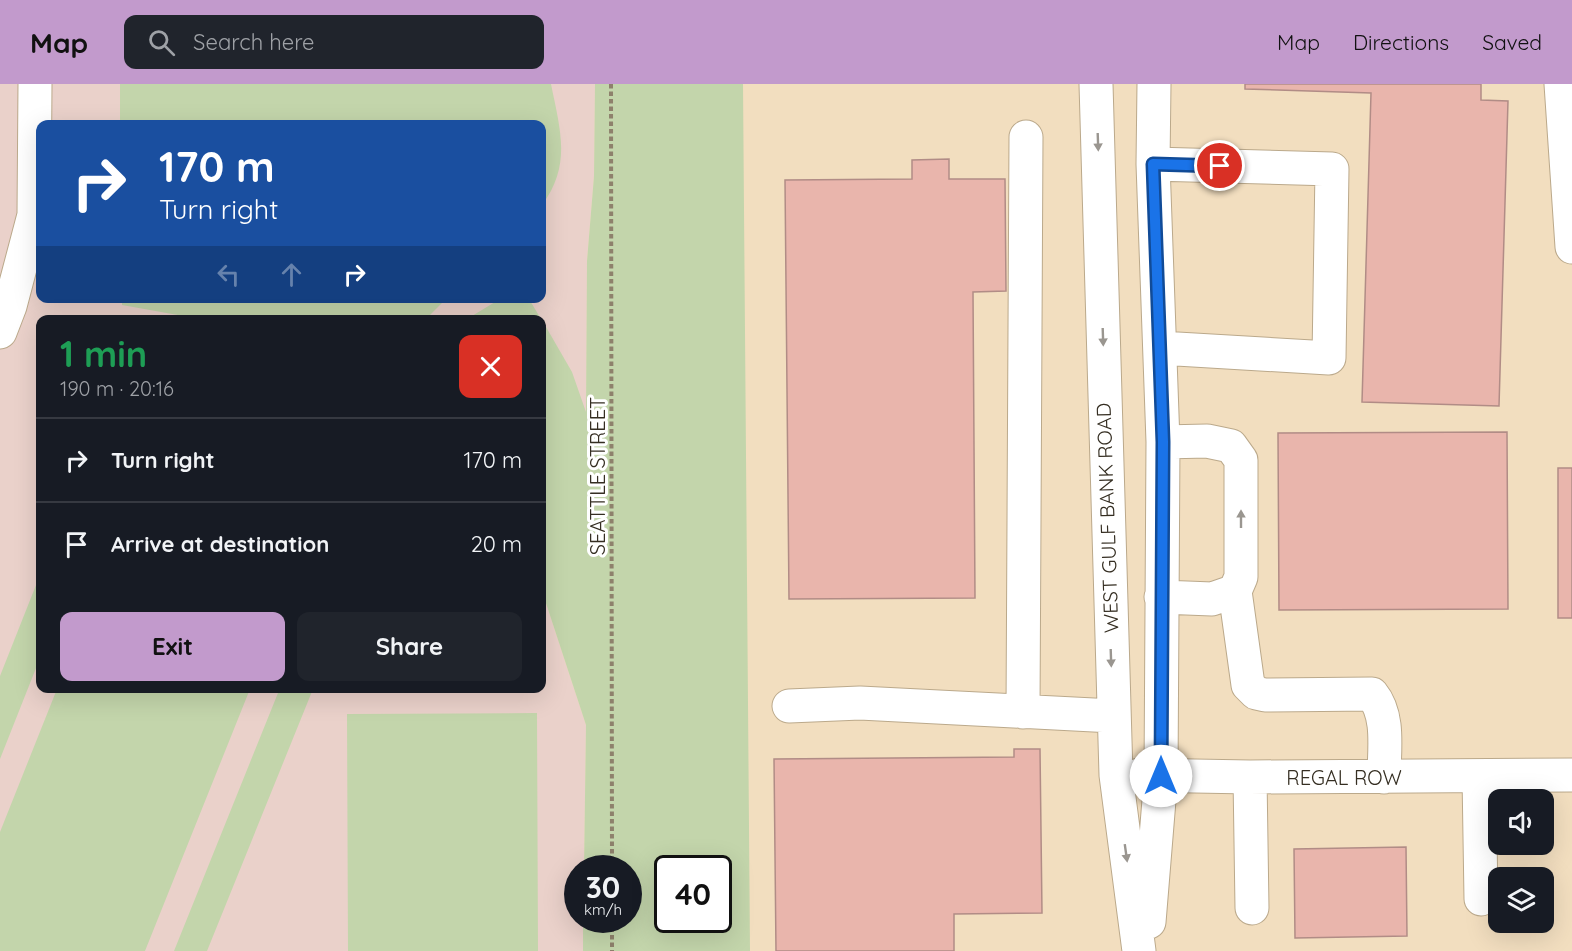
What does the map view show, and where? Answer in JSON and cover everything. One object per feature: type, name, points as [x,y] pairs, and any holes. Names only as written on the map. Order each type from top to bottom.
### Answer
[{"type":"street","points":[[0,332],[10,306],[34,215],[35,84]]},
{"type":"street","name":"WEST GULF BANK ROAD","points":[[1096,84],[1113,717],[1116,775],[1139,951]]},
{"type":"street","points":[[1147,951],[1161,776],[1163,442],[1153,164],[1154,84]]},
{"type":"street","points":[[1561,84],[1572,248]]},
{"type":"street","points":[[1023,712],[1026,137]]},
{"type":"street","points":[[1153,164],[1332,169],[1329,358],[1160,348]]},
{"type":"street","points":[[1163,442],[1207,441],[1231,446],[1241,460],[1238,584],[1248,685],[1256,693],[1265,694],[1372,694],[1380,704],[1384,719],[1384,777]]},
{"type":"street","points":[[1161,597],[1212,599],[1238,584]]},
{"type":"street","points":[[789,705],[860,703],[1113,717]]},
{"type":"street","name":"REGAL ROW","points":[[1116,775],[1250,777],[1572,775]]},
{"type":"street","points":[[1479,776],[1482,899]]},
{"type":"street","points":[[1250,777],[1252,908]]},
{"type":"path","name":"SEATTLE STREET","points":[[611,84],[612,855]]},
{"type":"path","points":[[612,933],[612,951]]},
{"type":"shaded area","points":[[0,84],[595,84],[594,176],[587,261],[586,452],[546,562],[546,315],[36,315],[36,693],[546,693],[546,603],[586,725],[584,855],[564,855],[564,933],[583,933],[583,951],[0,951]]},
{"type":"green space","points":[[120,84],[551,84],[560,132],[560,161],[557,176],[546,198],[546,120],[120,120]]},
{"type":"green space","points":[[595,84],[743,84],[750,951],[583,951],[583,933],[642,933],[642,855],[584,855],[586,725],[546,603],[546,327],[572,372],[586,412],[587,261],[594,176]]},
{"type":"green space","points":[[122,303],[442,303],[430,315],[178,315],[122,305]]},
{"type":"green space","points":[[493,303],[531,303],[539,315],[474,315]]},
{"type":"green space","points":[[36,585],[36,668],[0,759],[0,676]]},
{"type":"green space","points":[[55,693],[248,693],[145,951],[0,951],[0,832]]},
{"type":"green space","points":[[278,693],[311,693],[207,951],[174,951]]},
{"type":"green space","points":[[537,713],[538,951],[348,951],[347,714]]},
{"type":"building","points":[[1245,84],[1481,84],[1481,100],[1508,101],[1499,406],[1362,402],[1371,93],[1245,89]]},
{"type":"building","points":[[949,159],[949,179],[1005,179],[1006,291],[973,292],[975,598],[789,599],[785,180],[912,179],[912,160]]},
{"type":"building","points":[[1507,432],[1508,609],[1279,610],[1278,433]]},
{"type":"building","points":[[1558,468],[1572,468],[1572,618],[1558,618]]},
{"type":"building","points":[[1014,749],[1040,749],[1042,913],[954,914],[954,951],[776,951],[774,759],[1014,757]]},
{"type":"building","points":[[1406,847],[1407,936],[1295,938],[1294,849]]},
{"type":"route","points":[[1161,776],[1163,442],[1153,164],[1220,166]]}]
